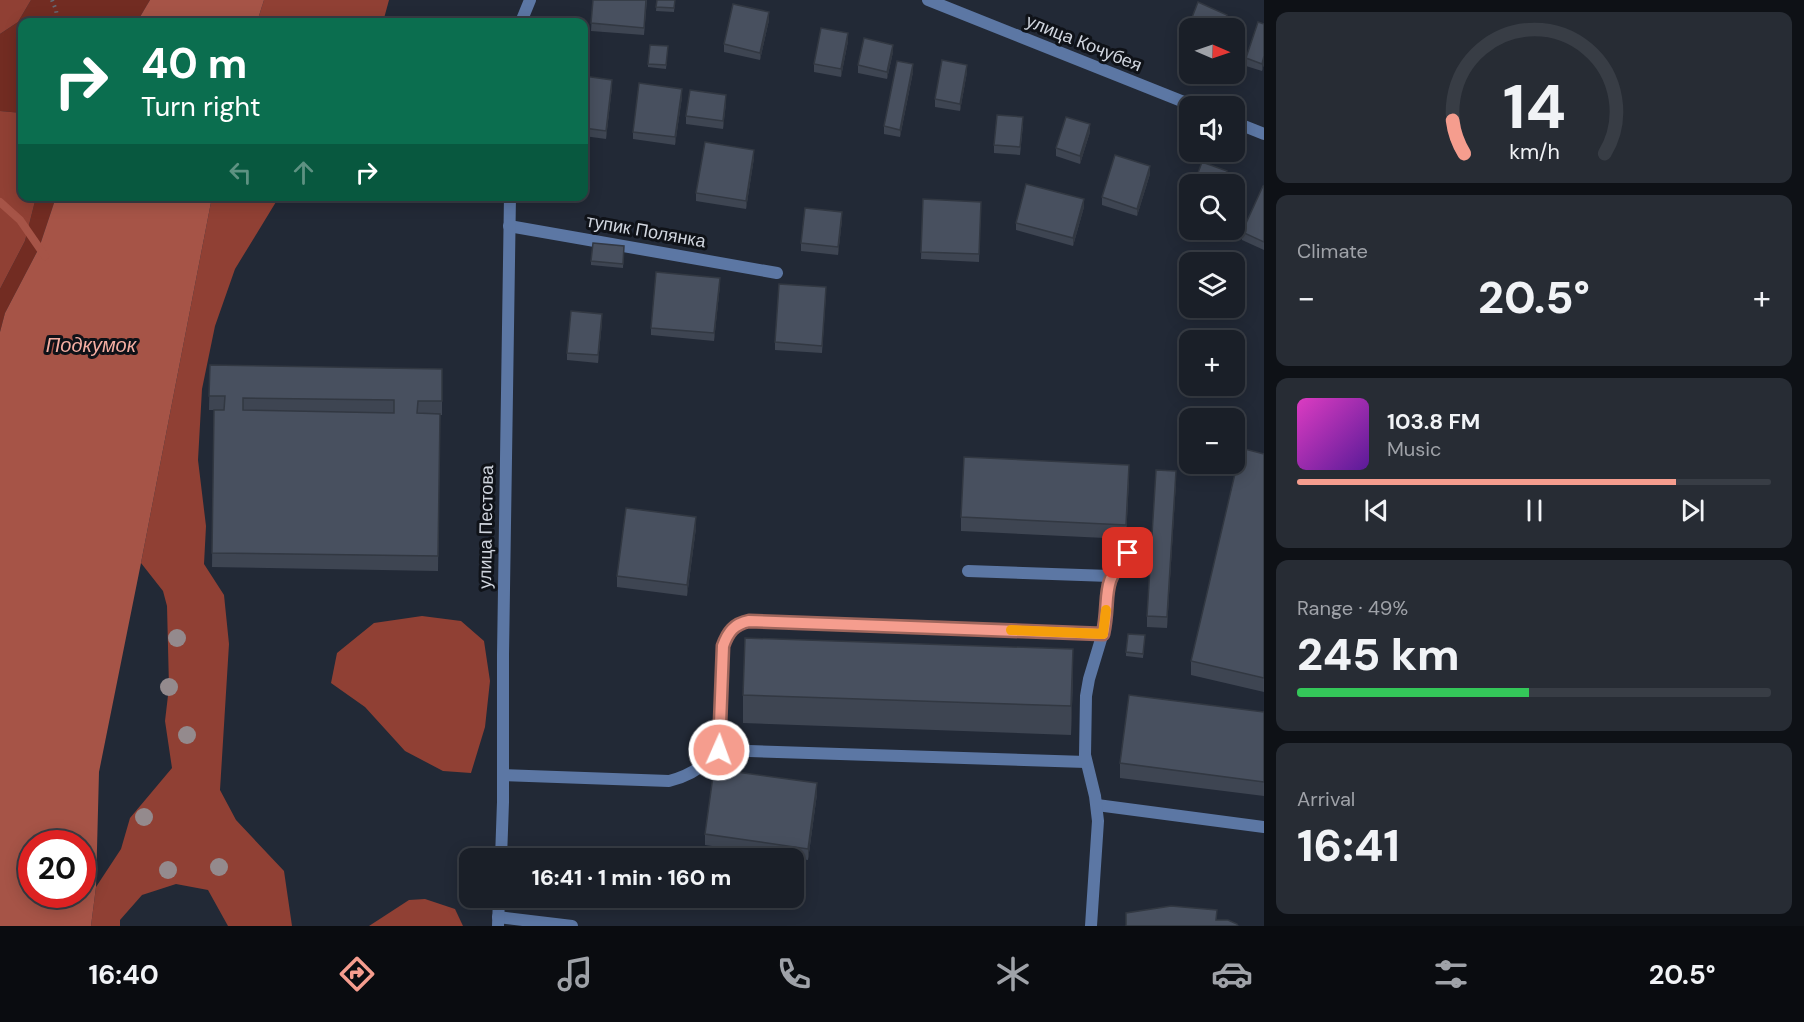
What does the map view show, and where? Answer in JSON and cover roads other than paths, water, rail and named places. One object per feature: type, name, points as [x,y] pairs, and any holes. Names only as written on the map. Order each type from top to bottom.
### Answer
[{"type":"street","points":[[523,18],[530,0]]},
{"type":"street","name":"улица Кочубея","points":[[928,0],[1179,100]]},
{"type":"street","points":[[1245,127],[1264,134]]},
{"type":"street","name":"улица Пестова","points":[[501,848],[502,655],[510,201]]},
{"type":"street","name":"тупик Полянка","points":[[509,225],[777,273]]},
{"type":"street","points":[[1091,926],[1098,821],[1097,806],[1086,762],[1086,696],[1103,634],[1110,576],[1139,541]]},
{"type":"street","points":[[968,571],[1110,576]]},
{"type":"street","points":[[503,775],[669,781],[702,768],[719,750],[723,646],[727,634],[741,622],[1103,634]]},
{"type":"street","points":[[719,750],[1086,762]]},
{"type":"street","points":[[1097,806],[1264,826]]},
{"type":"street","points":[[498,922],[572,926]]},
{"type":"water","points":[[150,0],[264,0],[258,18],[139,18]]},
{"type":"water","name":"Подкумок","points":[[55,201],[211,201],[99,772],[96,887],[96,830],[18,830],[18,908],[93,908],[91,926],[0,926],[0,332],[5,313],[39,248]]},
{"type":"waterway","points":[[0,202],[20,220],[45,256]]}]
